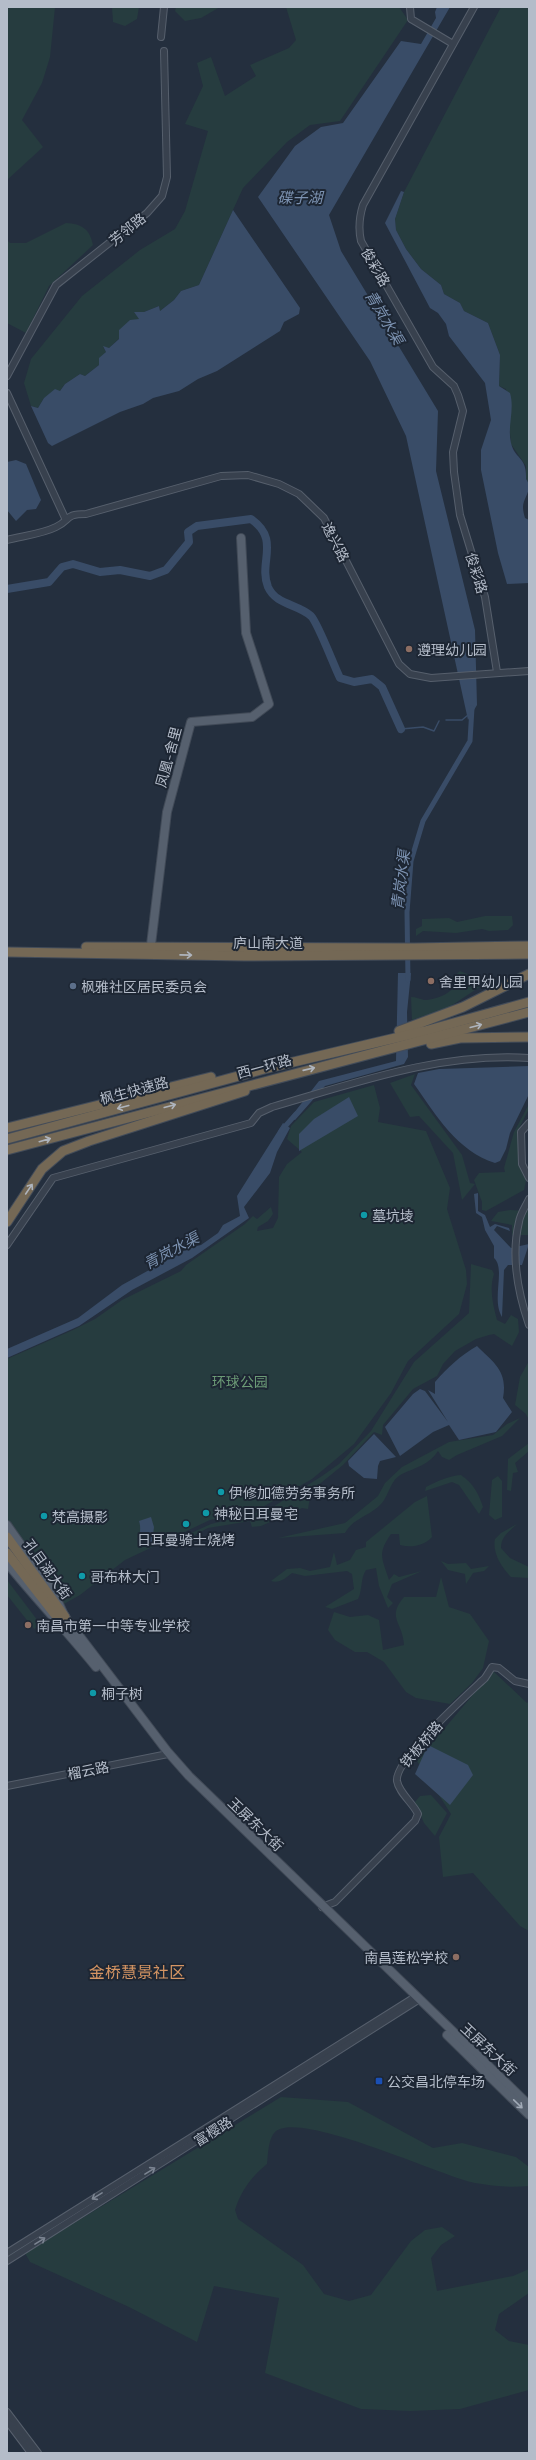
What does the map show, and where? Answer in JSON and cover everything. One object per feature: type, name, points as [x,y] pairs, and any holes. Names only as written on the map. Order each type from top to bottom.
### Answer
[{"type":"highway","name":"庐山南大道","points":[[7,946],[150,951]]},
{"type":"highway","name":"庐山南大道","points":[[416,952],[529,946]]},
{"type":"highway","name":"庐山南大道","points":[[7,952],[416,952],[529,954]]},
{"type":"highway","points":[[330,1053],[426,1023],[463,1007],[529,974]]},
{"type":"highway","name":"西一环路","points":[[268,1068],[425,1030],[529,1002]]},
{"type":"highway","name":"西一环路","points":[[7,1150],[529,1012]]},
{"type":"highway","points":[[336,1063],[460,1038],[529,1037]]},
{"type":"highway","points":[[7,1127],[133,1095],[227,1074],[288,1063]]},
{"type":"highway","name":"枫生快速路","points":[[7,1139],[268,1068]]},
{"type":"highway","points":[[7,1222],[42,1169],[64,1151],[89,1140],[228,1098],[290,1074]]},
{"type":"highway","name":"孔目湖大街","points":[[7,1537],[61,1617]]},
{"type":"highway","name":"孔目湖大街","points":[[7,1553],[61,1617]]},
{"type":"main road","name":"凤凰-舍里","points":[[150,951],[167,812],[191,722],[252,717],[269,704],[246,633],[241,538]]},
{"type":"main road","name":"玉屏东大街","points":[[7,1525],[52,1589],[61,1617],[186,1779],[415,2000],[529,2105]]},
{"type":"main road","name":"玉屏东大街","points":[[7,1563],[41,1606],[61,1617]]},
{"type":"main road","name":"玉屏东大街","points":[[165,1753],[322,1907],[529,2115]]},
{"type":"street","points":[[161,37],[164,7]]},
{"type":"street","points":[[410,7],[412,19],[453,44]]},
{"type":"street","name":"俊彩路","points":[[474,7],[363,205],[359,216],[359,232],[361,241],[433,367],[454,386],[458,395],[463,411],[453,452],[456,487],[460,515],[485,597],[497,672]]},
{"type":"street","name":"芳邻路","points":[[7,376],[56,285],[147,213],[162,196],[167,177],[164,51]]},
{"type":"street","points":[[7,393],[65,518]]},
{"type":"street","name":"逸兴路","points":[[7,540],[56,527],[65,518],[221,476],[248,475],[279,484],[299,494],[324,518],[398,664],[410,674],[431,678],[497,672],[529,671]]},
{"type":"street","points":[[7,1246],[53,1178],[251,1123],[260,1113],[272,1107],[421,1066],[465,1060],[529,1058]]},
{"type":"street","points":[[529,1122],[521,1132],[522,1164],[529,1178]]},
{"type":"street","points":[[529,1199],[519,1221],[516,1270],[520,1295],[529,1325]]},
{"type":"street","name":"铁板桥路","points":[[322,1907],[335,1902],[415,1821],[418,1814],[397,1782],[397,1773],[420,1742],[485,1678],[492,1667],[499,1668],[515,1681],[529,1684]]},
{"type":"street","name":"榴云路","points":[[7,1783],[165,1753]]},
{"type":"street","name":"榴云路","points":[[7,1786],[165,1753]]},
{"type":"street","name":"富樱路","points":[[7,2253],[415,2000]]},
{"type":"street","name":"富樱路","points":[[7,2261],[415,2000]]},
{"type":"street","points":[[7,2412],[38,2453]]},
{"type":"street","points":[[7,2421],[31,2453]]},
{"type":"green space","points":[[7,7],[55,7],[50,57],[42,83],[22,120],[43,147],[7,180]]},
{"type":"green space","points":[[112,7],[139,7],[137,19],[125,26],[113,22]]},
{"type":"green space","points":[[176,7],[220,7],[201,18],[185,21],[175,11]]},
{"type":"green space","points":[[286,7],[399,7],[408,20],[340,121],[310,125],[287,142],[243,188],[199,285],[181,291],[174,300],[160,311],[159,306],[144,312],[134,312],[140,319],[109,348],[103,347],[106,352],[99,365],[85,376],[80,374],[65,384],[60,391],[44,398],[38,408],[31,406],[24,383],[31,359],[82,296],[140,250],[175,229],[185,211],[208,131],[185,124],[203,86],[197,63],[211,57],[225,96],[256,76],[250,65],[289,48],[296,40]]},
{"type":"green space","points":[[501,7],[529,7],[529,483],[526,479],[526,466],[511,444],[506,389],[499,386],[500,355],[488,323],[464,311],[460,303],[444,294],[441,285],[421,269],[406,249],[396,230],[395,219],[404,192]]},
{"type":"green space","points":[[66,223],[84,228],[90,235],[93,245],[49,286],[26,333],[7,323],[7,240],[10,243],[26,243]]},
{"type":"green space","points":[[485,916],[512,916],[513,925],[508,930],[489,931],[482,929],[456,933],[423,931],[416,936],[416,929],[422,926],[422,919],[449,918],[457,922]]},
{"type":"green space","points":[[460,971],[477,978],[481,986],[448,1008],[412,1020],[411,997],[424,1000],[434,999],[448,993],[457,982],[451,979]]},
{"type":"green space","points":[[415,1074],[411,1085],[462,1155],[470,1183],[475,1184],[462,1200],[453,1153],[419,1116],[410,1117],[390,1083]]},
{"type":"green space","name":"环球公园","points":[[374,1085],[380,1108],[378,1122],[426,1131],[450,1188],[447,1209],[466,1270],[467,1284],[459,1314],[408,1361],[391,1393],[354,1444],[312,1479],[259,1509],[210,1520],[125,1560],[80,1595],[64,1604],[55,1587],[7,1524],[7,1359],[95,1319],[122,1300],[181,1271],[186,1265],[245,1224],[253,1216],[257,1219],[271,1207],[273,1214],[268,1221],[258,1227],[257,1231],[273,1228],[278,1218],[279,1177],[287,1164],[302,1152],[287,1139],[291,1126],[314,1102]]},
{"type":"green space","points":[[529,1104],[529,1109],[518,1130],[518,1157],[526,1181],[524,1190],[486,1211],[482,1210],[482,1202],[474,1180],[479,1173],[505,1172],[504,1168],[514,1132]]},
{"type":"green space","points":[[510,1210],[529,1211],[529,1235],[512,1235],[512,1225],[491,1221],[498,1212]]},
{"type":"green space","points":[[471,1264],[492,1270],[494,1274],[492,1291],[497,1320],[505,1324],[511,1315],[518,1319],[519,1332],[512,1346],[494,1334],[476,1339],[455,1351],[443,1364],[437,1376],[413,1389],[383,1425],[382,1435],[374,1432],[343,1465],[311,1491],[308,1509],[302,1508],[261,1526],[252,1527],[250,1521],[208,1528],[187,1539],[160,1547],[211,1524],[268,1510],[339,1464],[371,1431],[414,1362],[469,1313]]},
{"type":"green space","points":[[529,1361],[529,1420],[526,1414],[515,1405],[520,1377]]},
{"type":"green space","points":[[520,1418],[502,1436],[457,1455],[449,1460],[442,1457],[438,1451],[427,1462],[402,1474],[392,1484],[384,1501],[377,1508],[352,1524],[345,1533],[278,1538],[345,1523],[378,1496],[385,1483],[402,1467],[449,1442],[493,1435],[507,1424]]},
{"type":"green space","points":[[529,1443],[529,1451],[515,1463],[518,1472],[513,1473],[511,1491],[507,1490],[508,1459]]},
{"type":"green space","points":[[461,1475],[472,1485],[480,1498],[483,1507],[479,1514],[459,1485],[452,1482],[425,1491],[426,1487],[439,1481],[452,1476]]},
{"type":"green space","points":[[498,1476],[502,1481],[502,1517],[495,1520],[489,1515],[492,1480]]},
{"type":"green space","points":[[427,1496],[432,1537],[417,1546],[409,1546],[400,1545],[399,1534],[391,1534],[382,1552],[383,1561],[389,1580],[394,1574],[399,1577],[422,1571],[392,1584],[387,1597],[393,1603],[388,1608],[379,1586],[376,1568],[366,1570],[364,1573],[361,1592],[358,1599],[332,1609],[325,1607],[354,1589],[352,1574],[347,1571],[305,1576],[292,1573],[280,1581],[271,1581],[287,1569],[300,1568],[310,1571],[330,1567],[334,1552],[337,1565],[350,1560],[356,1550],[366,1547],[366,1542],[415,1502]]},
{"type":"green space","points":[[517,1524],[502,1540],[501,1548],[510,1558],[529,1567],[529,1578],[511,1577],[501,1565],[496,1555],[494,1544],[495,1539],[501,1533]]},
{"type":"green space","points":[[441,1561],[448,1564],[466,1563],[471,1569],[489,1566],[484,1571],[473,1573],[466,1584],[465,1574],[448,1570]]},
{"type":"green space","points":[[441,1577],[449,1607],[470,1614],[489,1641],[483,1668],[472,1683],[450,1704],[416,1698],[406,1692],[384,1662],[367,1652],[355,1652],[335,1640],[328,1630],[334,1612],[350,1617],[368,1615],[379,1620],[383,1650],[404,1645],[396,1615],[396,1610],[399,1604],[404,1597],[436,1597]]},
{"type":"green space","points":[[7,1580],[41,1625],[34,1629],[7,1595]]},
{"type":"green space","points":[[493,1671],[527,1703],[529,1701],[529,1931],[520,1926],[473,1873],[443,1877],[439,1837],[451,1814],[417,1761]]},
{"type":"green space","points":[[431,1795],[447,1813],[435,1836],[424,1823],[415,1802],[420,1796]]},
{"type":"green space","points":[[281,2097],[348,2102],[433,2148],[462,2143],[516,2157],[529,2167],[529,2186],[508,2187],[475,2183],[339,2136],[311,2129],[289,2127],[275,2132],[273,2135],[269,2147],[267,2164],[247,2185],[235,2210],[238,2219],[303,2265],[324,2294],[349,2301],[371,2295],[411,2241],[425,2230],[442,2227],[455,2236],[441,2245],[431,2258],[437,2291],[513,2276],[529,2269],[529,2293],[499,2314],[495,2330],[509,2341],[529,2345],[529,2390],[460,2409],[410,2411],[361,2409],[265,2373],[279,2298],[214,2286],[197,2342],[129,2307],[30,2262],[25,2253]]},
{"type":"water","name":"碟子湖","points":[[437,7],[450,7],[329,215],[341,251],[438,411],[436,471],[475,630],[477,705],[468,720],[406,436],[370,361],[258,197],[295,146],[321,127],[343,123],[401,41],[421,44],[436,18],[435,12]]},
{"type":"water","points":[[401,191],[404,192],[395,219],[396,230],[406,249],[421,269],[441,285],[444,294],[460,303],[464,311],[488,323],[500,355],[499,386],[510,393],[512,406],[510,430],[511,443],[515,453],[525,466],[526,479],[529,486],[529,490],[523,503],[523,511],[525,518],[529,520],[529,583],[507,584],[498,553],[481,470],[481,450],[491,420],[485,383],[449,336],[446,324],[438,313],[430,308],[385,223]]},
{"type":"water","points":[[233,210],[300,308],[299,314],[284,322],[280,331],[217,371],[198,379],[179,391],[153,398],[143,404],[120,412],[52,446],[48,443],[31,406],[38,408],[44,398],[55,389],[60,391],[65,384],[80,374],[85,376],[99,365],[99,358],[106,352],[103,346],[109,348],[119,339],[119,330],[130,320],[139,319],[134,312],[144,312],[159,306],[160,311],[174,300],[181,291],[199,285]]},
{"type":"water","points":[[16,460],[26,464],[41,500],[36,509],[27,510],[16,521],[7,510],[7,462]]},
{"type":"water","points":[[398,973],[411,973],[407,1012],[408,1057],[404,1064],[325,1086],[295,1120],[290,1118],[319,1081],[396,1061]]},
{"type":"water","points":[[529,1066],[529,1094],[510,1133],[506,1149],[500,1161],[495,1163],[469,1150],[458,1141],[448,1131],[414,1084],[418,1073],[439,1069]]},
{"type":"water","points":[[349,1097],[358,1116],[299,1151],[299,1134],[314,1119]]},
{"type":"water","points":[[283,1123],[290,1128],[277,1152],[270,1173],[244,1207],[249,1218],[192,1258],[132,1290],[79,1326],[7,1358],[7,1349],[78,1318],[122,1285],[189,1248],[201,1245],[218,1233],[223,1225],[240,1216],[237,1196]]},
{"type":"water","points":[[478,1193],[478,1211],[485,1215],[490,1227],[495,1224],[509,1228],[510,1231],[497,1226],[494,1230],[511,1248],[529,1244],[522,1265],[508,1265],[504,1270],[502,1317],[498,1302],[499,1269],[494,1258],[494,1246],[485,1230],[482,1217],[476,1213],[474,1194]]},
{"type":"water","points":[[477,1346],[498,1368],[503,1381],[503,1398],[512,1412],[496,1432],[459,1440],[449,1425],[433,1432],[400,1456],[385,1427],[413,1394],[420,1389],[425,1391],[448,1422],[428,1390],[435,1394],[435,1382],[454,1362]]},
{"type":"water","points":[[374,1434],[396,1457],[380,1461],[377,1479],[364,1478],[349,1466],[348,1461]]},
{"type":"water","points":[[151,1517],[154,1527],[152,1543],[140,1546],[139,1521]]},
{"type":"water","points":[[428,1745],[468,1765],[473,1775],[450,1805],[415,1774]]},
{"type":"waterway","points":[[7,589],[49,582],[62,567],[73,564],[100,572],[120,570],[150,576],[166,570],[189,542],[188,532],[197,526],[251,519],[260,527],[265,535],[267,543],[265,569],[266,578],[268,587],[272,593],[282,601],[306,612],[311,616],[322,636],[340,678],[354,682],[372,679],[382,687],[401,729]]},
{"type":"waterway","name":"青岚水渠","points":[[408,980],[407,912],[411,861],[423,821],[470,741],[472,708]]},
{"type":"waterway","points":[[446,720],[462,720],[468,715]]},
{"type":"waterway","points":[[401,729],[423,727],[434,731],[439,721]]},
{"type":"waterway","name":"青岚水渠","points":[[281,1131],[296,1114]]},
{"type":"place","name":"遵理幼儿园","points":[[409,649]]},
{"type":"place","name":"舍里甲幼儿园","points":[[431,981]]},
{"type":"place","name":"枫雅社区居民委员会","points":[[73,986]]},
{"type":"place","name":"墓坑堎","points":[[364,1215]]},
{"type":"place","name":"伊修加德劳务事务所","points":[[221,1492]]},
{"type":"place","name":"神秘日耳曼宅","points":[[206,1513]]},
{"type":"place","name":"梵高摄影","points":[[44,1516]]},
{"type":"place","name":"日耳曼骑士烧烤","points":[[186,1524]]},
{"type":"place","name":"哥布林大门","points":[[82,1576]]},
{"type":"place","name":"南昌市第一中等专业学校","points":[[28,1625]]},
{"type":"place","name":"桐子树","points":[[93,1693]]},
{"type":"place","name":"南昌莲松学校","points":[[456,1957]]},
{"type":"place","name":"公交昌北停车场","points":[[379,2081]]},
{"type":"district","name":"金桥慧景社区","points":[[137,1971]]}]
